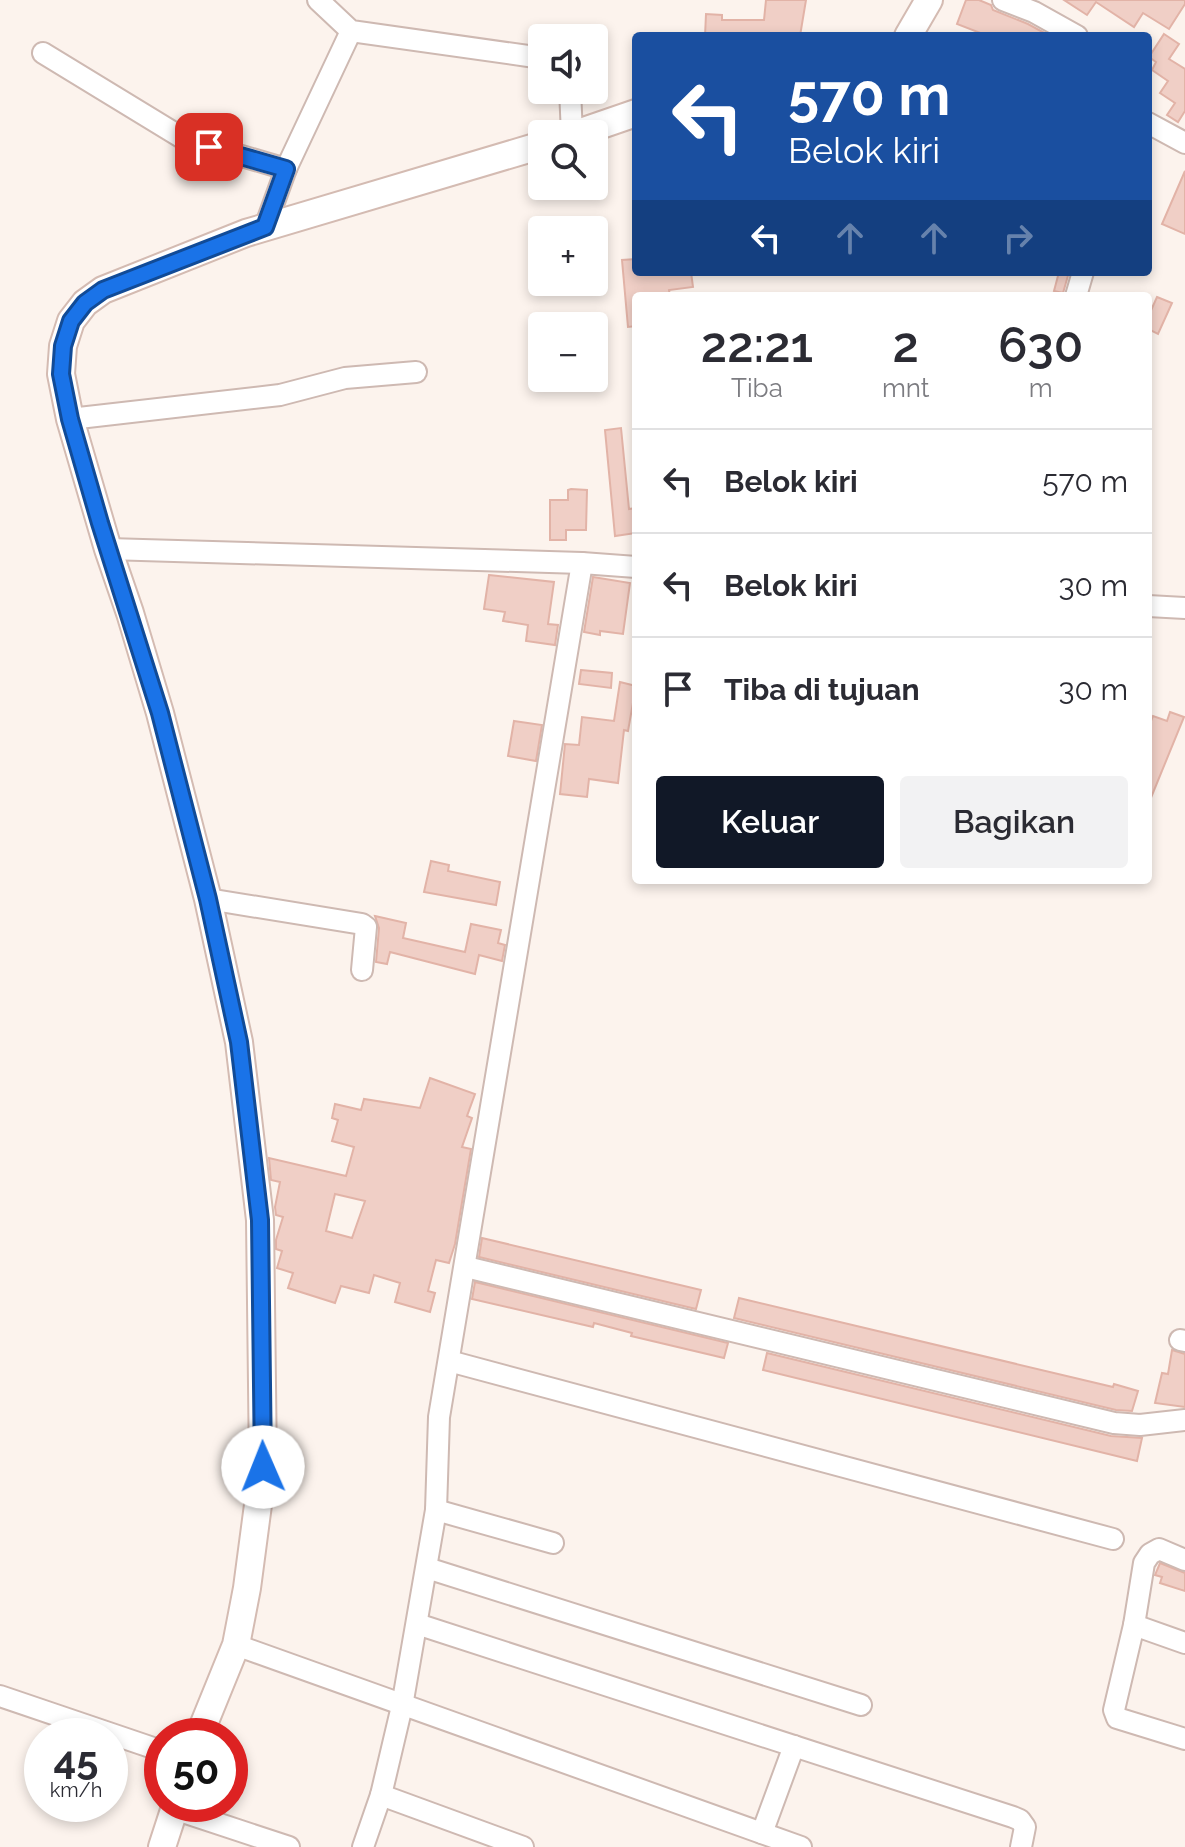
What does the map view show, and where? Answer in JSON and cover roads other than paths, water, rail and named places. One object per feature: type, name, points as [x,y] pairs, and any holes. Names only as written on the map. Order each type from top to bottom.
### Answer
[{"type":"main road","points":[[910,32],[929,0]]},
{"type":"main road","points":[[608,122],[632,114]]},
{"type":"main road","points":[[206,1718],[236,1645],[263,1467],[260,1220],[239,1042],[208,899],[160,713],[70,419],[61,374],[63,346],[71,321],[85,303],[103,290],[265,227],[528,149]]},
{"type":"main road","points":[[162,1847],[170,1822]]},
{"type":"street","points":[[318,0],[351,31],[528,56]]},
{"type":"street","points":[[1003,0],[1034,12],[1070,32]]},
{"type":"street","points":[[265,227],[286,169],[351,31]]},
{"type":"street","points":[[43,53],[184,139],[286,169]]},
{"type":"street","points":[[1152,125],[1185,143]]},
{"type":"street","points":[[70,419],[280,395],[345,378],[416,372]]},
{"type":"street","points":[[108,549],[632,567]]},
{"type":"street","points":[[363,1847],[381,1795],[402,1706],[427,1568],[436,1510],[439,1417],[582,563]]},
{"type":"street","points":[[1152,606],[1185,608]]},
{"type":"street","points":[[208,899],[362,924],[366,927],[367,935],[362,970]]},
{"type":"street","points":[[466,1267],[1114,1423],[1140,1425],[1185,1420]]},
{"type":"street","points":[[449,1361],[1113,1539]]},
{"type":"street","points":[[436,1510],[553,1543]]},
{"type":"street","points":[[1185,1560],[1159,1549],[1150,1554],[1144,1563],[1134,1625],[1114,1710],[1115,1716],[1185,1739]]},
{"type":"street","points":[[427,1568],[861,1705]]},
{"type":"street","points":[[417,1624],[1013,1817],[1025,1827],[1021,1847]]},
{"type":"street","points":[[1134,1625],[1185,1643]]},
{"type":"street","points":[[236,1645],[801,1847]]},
{"type":"street","points":[[0,1696],[144,1745]]},
{"type":"street","points":[[762,1833],[794,1746]]},
{"type":"street","points":[[381,1795],[523,1847]]},
{"type":"street","points":[[219,1822],[289,1847]]}]
